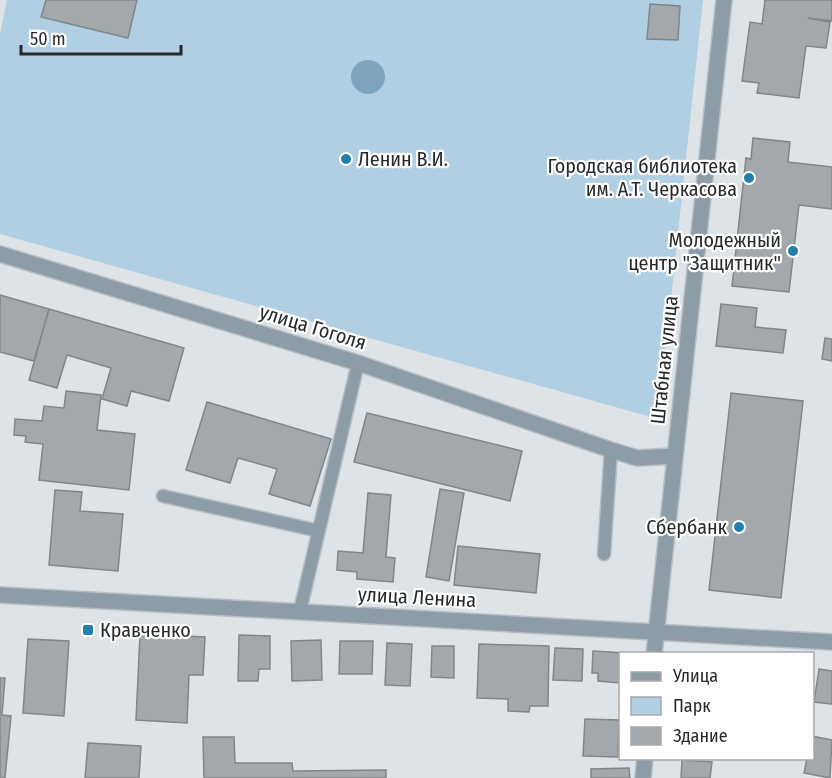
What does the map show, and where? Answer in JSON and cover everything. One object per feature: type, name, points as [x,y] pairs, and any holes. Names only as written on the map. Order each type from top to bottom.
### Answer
[{"type":"street","name":"Штабная улица","points":[[654,652],[724,0]]},
{"type":"street","name":"улица Гоголя","points":[[0,254],[358,363],[637,458],[675,456]]},
{"type":"street","name":"улица Ленина","points":[[0,595],[832,642]]},
{"type":"street","points":[[644,778],[645,760]]},
{"type":"lane","points":[[300,612],[358,363]]},
{"type":"lane","points":[[604,554],[611,450]]},
{"type":"lane","points":[[163,496],[319,531]]},
{"type":"green space","points":[[7,0],[703,0],[658,419],[0,234],[0,34]]},
{"type":"shaded area","points":[[368,60],[380,65],[385,77],[380,89],[368,94],[356,89],[351,77],[356,65]]},
{"type":"building","points":[[46,0],[137,0],[128,38],[41,17]]},
{"type":"building","points":[[765,0],[832,0],[832,21],[808,18],[830,22],[826,48],[806,46],[799,98],[757,93],[759,83],[742,81],[750,22],[762,24]]},
{"type":"building","points":[[650,4],[680,6],[678,40],[647,39]]},
{"type":"building","points":[[753,138],[790,142],[788,162],[832,167],[832,209],[799,205],[789,292],[732,286],[746,158],[751,159]]},
{"type":"building","points":[[0,295],[49,309],[34,361],[0,352]]},
{"type":"building","points":[[721,304],[757,308],[755,327],[786,330],[783,353],[716,346]]},
{"type":"building","points":[[49,309],[184,348],[169,401],[131,391],[127,406],[102,399],[111,368],[67,355],[57,388],[29,380]]},
{"type":"building","points":[[825,338],[832,339],[832,361],[822,359]]},
{"type":"building","points":[[66,391],[101,395],[97,430],[135,434],[129,490],[39,480],[43,444],[25,442],[26,436],[14,435],[15,419],[42,421],[44,406],[64,408]]},
{"type":"building","points":[[731,393],[803,401],[781,598],[709,590]]},
{"type":"building","points":[[207,402],[331,439],[310,506],[269,494],[277,469],[238,458],[230,483],[186,470]]},
{"type":"building","points":[[367,413],[522,451],[510,501],[354,462]]},
{"type":"building","points":[[440,489],[464,493],[449,581],[426,577]]},
{"type":"building","points":[[55,490],[82,492],[80,511],[123,514],[118,571],[49,565]]},
{"type":"building","points":[[368,493],[391,495],[386,557],[395,558],[393,582],[357,579],[357,572],[337,570],[338,551],[363,553]]},
{"type":"building","points":[[458,546],[540,554],[536,593],[454,585]]},
{"type":"building","points":[[140,634],[205,637],[203,675],[189,675],[187,723],[136,720]]},
{"type":"building","points":[[239,635],[270,636],[270,669],[259,669],[258,681],[238,681]]},
{"type":"building","points":[[28,639],[69,641],[64,716],[23,713]]},
{"type":"building","points":[[321,640],[322,680],[292,681],[291,641]]},
{"type":"building","points":[[340,641],[373,641],[372,674],[339,674]]},
{"type":"building","points":[[387,643],[412,644],[410,686],[385,685]]},
{"type":"building","points":[[479,644],[549,646],[548,706],[530,706],[529,712],[508,711],[508,699],[477,698]]},
{"type":"building","points":[[432,646],[454,646],[454,678],[431,677]]},
{"type":"building","points":[[555,648],[583,649],[582,681],[553,680]]},
{"type":"building","points":[[593,651],[619,653],[619,683],[598,681],[598,673],[592,673]]},
{"type":"building","points":[[819,669],[832,671],[832,704],[814,702]]},
{"type":"building","points":[[0,678],[5,678],[2,715],[11,716],[5,778],[0,778]]},
{"type":"building","points":[[585,719],[619,720],[618,757],[583,756]]},
{"type":"building","points":[[814,736],[832,740],[830,778],[804,773],[807,760],[814,760]]},
{"type":"building","points":[[203,737],[234,737],[235,763],[292,763],[293,771],[386,770],[386,778],[204,778]]},
{"type":"building","points":[[88,743],[141,746],[139,778],[85,778]]},
{"type":"building","points":[[682,760],[712,762],[710,778],[681,778]]},
{"type":"building","points":[[629,768],[630,778],[591,778],[591,769]]},
{"type":"place","name":"Ленин В.И.","points":[[346,159]]},
{"type":"place","name":"Городская библиотека им. А.Т. Черкасова","points":[[749,178]]},
{"type":"place","name":"Молодежный центр \"Защитник\"","points":[[793,251]]},
{"type":"place","name":"Сбербанк","points":[[739,527]]},
{"type":"place","name":"Кравченко","points":[[88,630]]}]
